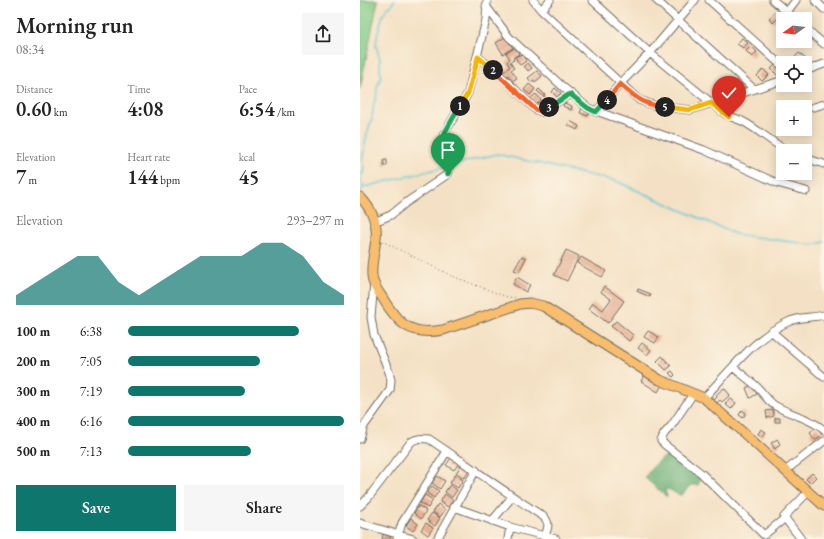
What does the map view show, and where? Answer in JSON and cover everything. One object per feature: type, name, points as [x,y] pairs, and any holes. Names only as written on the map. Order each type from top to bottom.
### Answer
[{"type":"main road","points":[[360,197],[370,208],[374,222],[376,238],[372,265],[374,283],[396,318],[412,330],[423,332],[443,330],[520,304],[530,303],[543,306],[643,370],[665,382],[704,398],[824,506]]},
{"type":"street","points":[[533,0],[541,10],[620,84],[640,100],[656,106],[690,110],[776,82]]},
{"type":"street","points":[[541,10],[550,0]]},
{"type":"street","points":[[592,0],[650,53],[711,103],[729,117],[742,121],[776,144]]},
{"type":"street","points":[[656,0],[754,89]]},
{"type":"street","points":[[596,112],[620,84],[650,53],[695,0]]},
{"type":"street","points":[[709,0],[776,61]]},
{"type":"street","points":[[773,0],[787,12],[796,0]]},
{"type":"street","points":[[815,0],[824,8]]},
{"type":"street","points":[[374,222],[391,215],[407,202],[448,174],[449,171],[443,159],[446,148],[444,134],[468,93],[486,20],[487,3]]},
{"type":"street","points":[[487,3],[509,37],[570,94],[588,108],[704,150],[777,183],[806,191]]},
{"type":"street","points":[[812,34],[824,44]]},
{"type":"street","points":[[478,57],[535,109],[542,112],[570,94]]},
{"type":"street","points":[[812,68],[824,64]]},
{"type":"street","points":[[814,107],[824,104]]},
{"type":"street","points":[[812,160],[824,164]]},
{"type":"street","points":[[360,439],[364,426],[390,390],[389,372],[374,335],[371,317],[374,283]]},
{"type":"street","points":[[704,398],[770,331],[788,321],[824,315]]},
{"type":"street","points":[[770,331],[821,370],[824,377]]},
{"type":"street","points":[[734,367],[757,387],[764,397],[773,404],[789,413],[807,419],[824,430]]},
{"type":"street","points":[[693,394],[664,434],[662,441],[701,473],[764,535],[784,519],[784,516],[808,492]]},
{"type":"street","points":[[360,506],[368,498],[411,442],[421,438],[429,439],[547,520],[549,525],[545,536]]},
{"type":"street","points":[[785,471],[824,441]]},
{"type":"street","points":[[397,537],[402,523],[447,451]]},
{"type":"street","points":[[437,539],[476,470]]},
{"type":"street","points":[[492,520],[512,497]]},
{"type":"street","points":[[454,507],[510,527],[556,539]]},
{"type":"street","points":[[784,519],[801,539]]},
{"type":"street","points":[[360,523],[397,537],[413,539]]},
{"type":"street","points":[[508,539],[510,527]]},
{"type":"path","points":[[376,238],[452,276],[507,297],[518,298]]},
{"type":"green space","points":[[360,0],[378,0],[360,89]]},
{"type":"green space","points":[[668,454],[676,462],[682,460],[698,474],[700,480],[698,485],[691,485],[682,495],[665,489],[667,497],[645,478],[652,468]]},
{"type":"building","points":[[777,11],[778,12],[776,12],[776,20],[773,23],[769,18]]},
{"type":"building","points":[[505,37],[513,48],[503,54],[496,43]]},
{"type":"building","points":[[742,38],[748,43],[743,48],[737,44]]},
{"type":"building","points":[[751,46],[757,52],[752,57],[746,51]]},
{"type":"building","points":[[515,48],[519,54],[510,62],[514,68],[511,70],[517,78],[512,81],[508,75],[505,77],[502,73],[510,67],[507,62],[510,59],[506,53]]},
{"type":"building","points":[[522,54],[526,61],[520,65],[515,57]]},
{"type":"building","points":[[528,63],[532,68],[528,71],[524,66]]},
{"type":"building","points":[[775,65],[776,66],[776,74],[771,69]]},
{"type":"building","points":[[763,69],[769,75],[762,81],[757,76]]},
{"type":"building","points":[[537,71],[542,76],[535,82],[534,80],[531,82],[528,78]]},
{"type":"building","points":[[529,84],[535,89],[530,95],[524,90]]},
{"type":"building","points":[[555,88],[561,93],[557,97],[552,92]]},
{"type":"building","points":[[539,89],[545,95],[544,97],[537,91]]},
{"type":"building","points":[[536,94],[541,100],[536,105],[530,99]]},
{"type":"building","points":[[564,103],[572,106],[571,110],[563,106]]},
{"type":"building","points":[[582,108],[590,111],[588,116],[580,113]]},
{"type":"building","points":[[570,121],[579,126],[577,130],[568,125]]},
{"type":"building","points":[[384,160],[387,160],[387,166],[384,166]]},
{"type":"building","points":[[566,250],[579,256],[567,281],[554,275]]},
{"type":"building","points":[[522,256],[526,258],[519,272],[514,270]]},
{"type":"building","points":[[581,257],[606,271],[602,277],[577,263]]},
{"type":"building","points":[[517,277],[530,285],[526,292],[513,284]]},
{"type":"building","points":[[604,286],[624,301],[608,323],[589,309],[593,303],[603,310],[611,299],[601,292]]},
{"type":"building","points":[[638,289],[651,294],[650,297],[637,291]]},
{"type":"building","points":[[616,321],[633,335],[629,341],[611,326]]},
{"type":"building","points":[[648,331],[659,337],[655,343],[644,337]]},
{"type":"building","points":[[642,343],[651,350],[647,355],[638,348]]},
{"type":"building","points":[[662,356],[671,366],[666,370],[657,361]]},
{"type":"building","points":[[672,371],[675,375],[673,377],[669,373]]},
{"type":"building","points":[[645,374],[662,385],[658,392],[641,381]]},
{"type":"building","points":[[752,385],[757,394],[750,398],[746,388]]},
{"type":"building","points":[[724,388],[730,395],[722,402],[720,400],[717,403],[714,400],[717,397],[716,395]]},
{"type":"building","points":[[730,398],[736,403],[731,409],[725,404]]},
{"type":"building","points":[[742,410],[746,413],[743,418],[739,415]]},
{"type":"building","points":[[773,410],[774,416],[767,418],[766,411]]},
{"type":"building","points":[[775,418],[780,418],[780,422],[775,422]]},
{"type":"building","points":[[817,427],[822,435],[815,440],[810,433]]},
{"type":"building","points":[[761,429],[766,432],[762,437],[758,434]]},
{"type":"building","points":[[777,439],[780,444],[775,449],[771,443]]},
{"type":"building","points":[[451,458],[459,463],[454,470],[446,465]]},
{"type":"building","points":[[461,465],[469,471],[464,478],[456,473]]},
{"type":"building","points":[[812,473],[816,477],[810,483],[806,479]]},
{"type":"building","points":[[455,475],[463,480],[458,488],[450,483]]},
{"type":"building","points":[[437,476],[445,481],[440,489],[432,483]]},
{"type":"building","points":[[450,485],[457,490],[452,497],[445,492]]},
{"type":"building","points":[[432,486],[439,491],[434,498],[427,493]]},
{"type":"building","points":[[445,494],[453,500],[448,507],[440,502]]},
{"type":"building","points":[[425,495],[433,500],[428,508],[420,503]]},
{"type":"building","points":[[438,504],[445,510],[440,517],[433,512]]},
{"type":"building","points":[[419,506],[426,511],[421,519],[414,513]]},
{"type":"building","points":[[432,513],[440,518],[435,526],[427,520]]},
{"type":"building","points":[[411,518],[418,524],[413,531],[406,526]]},
{"type":"building","points":[[426,523],[433,528],[428,535],[421,530]]},
{"type":"building","points":[[383,534],[391,537],[390,539],[382,539]]},
{"type":"waterway","points":[[360,192],[364,187],[360,180],[364,169],[362,161],[366,138],[381,76],[380,59],[376,46],[377,36],[383,15],[394,0]]},
{"type":"waterway","points":[[449,166],[497,154],[616,181],[735,234],[813,245],[824,242]]},
{"type":"waterway","points":[[364,187],[445,167]]},
{"type":"route","points":[[448,174],[449,171],[443,159],[446,148],[444,134],[468,93],[478,57],[535,109],[542,112],[570,94],[588,108],[596,112],[620,84],[640,100],[656,106],[690,110],[711,103],[729,117]]}]
